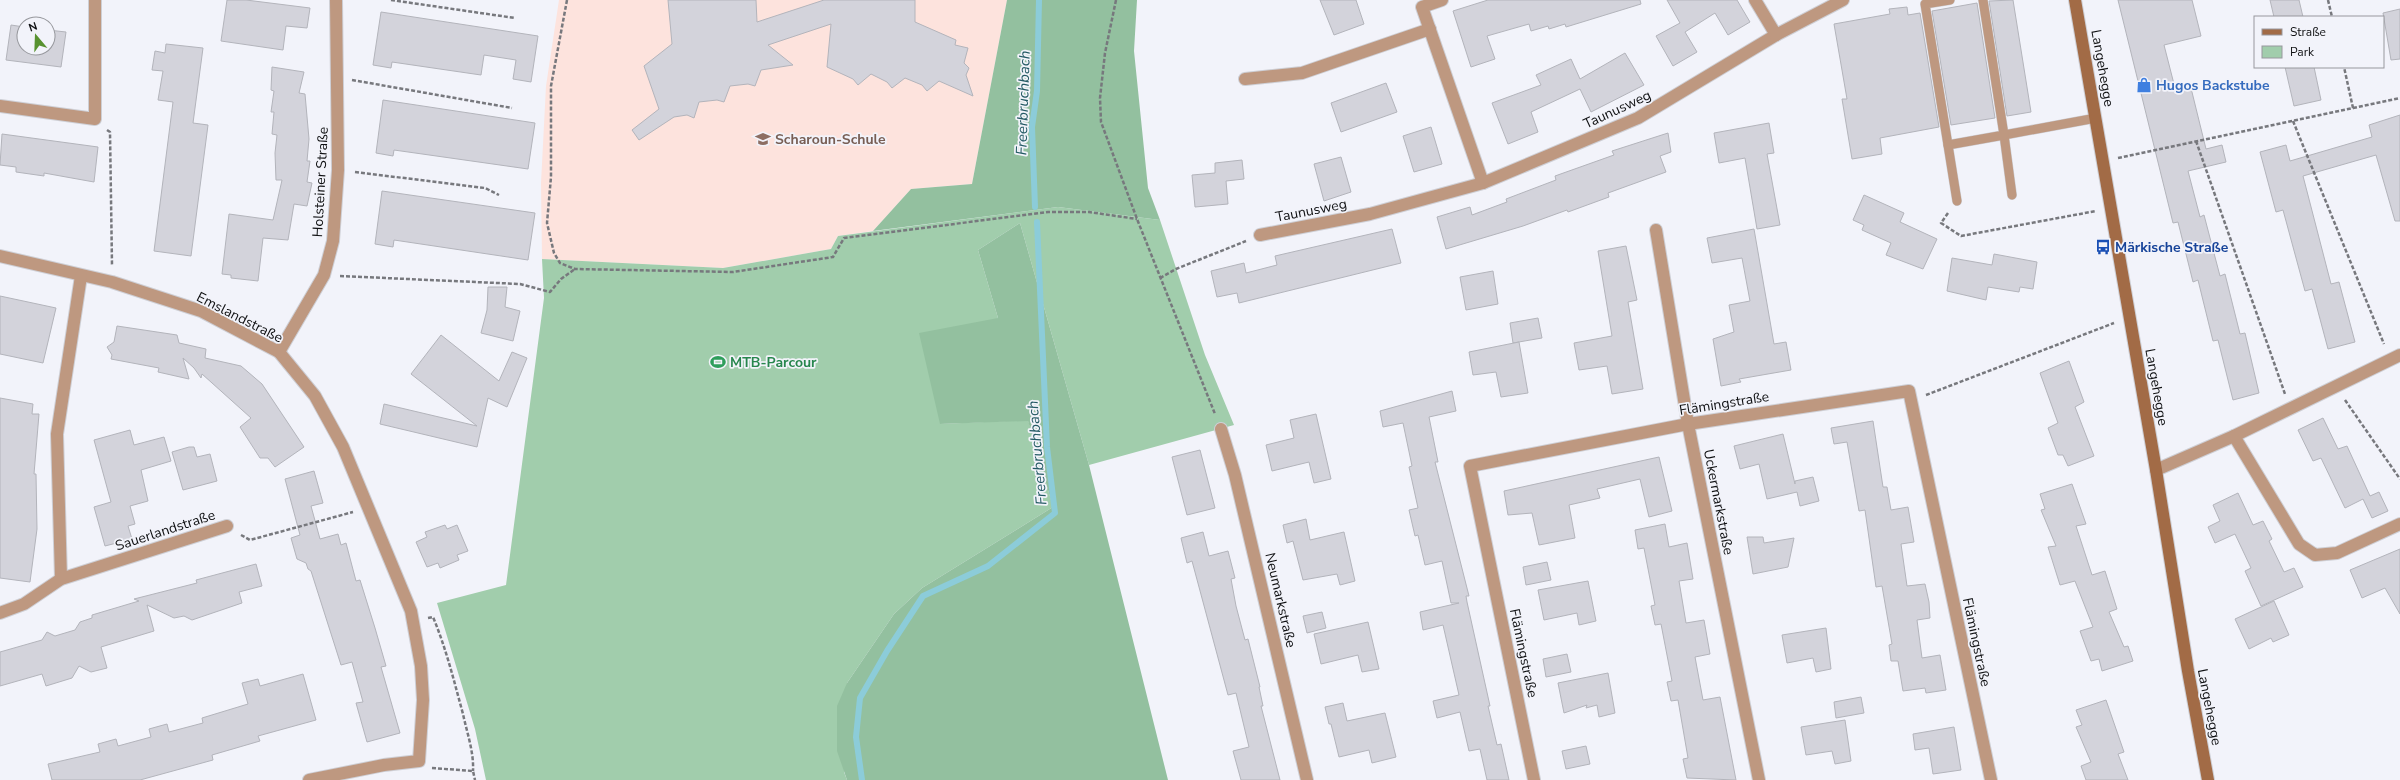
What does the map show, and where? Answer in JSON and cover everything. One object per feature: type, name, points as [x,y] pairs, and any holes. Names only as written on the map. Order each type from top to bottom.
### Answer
[{"type":"street","points":[[0,106],[95,119],[96,0]]},
{"type":"street","name":"Holsteiner Straße","points":[[279,352],[324,275],[333,241],[338,170],[336,0]]},
{"type":"street","points":[[1442,0],[1422,7],[1483,183]]},
{"type":"street","points":[[1755,0],[1776,35]]},
{"type":"street","name":"Taunusweg","points":[[1260,235],[1370,214],[1483,183],[1638,118],[1776,35],[1843,0]]},
{"type":"street","name":"Langehegge","points":[[2075,0],[2104,161],[2188,671],[2208,780]]},
{"type":"street","points":[[1245,80],[1302,73],[1430,29]]},
{"type":"street","name":"Uckermarkstraße","points":[[1656,230],[1688,424],[1759,780]]},
{"type":"street","name":"Emslandstraße","points":[[0,256],[112,282],[201,311],[279,352],[315,396],[343,447],[412,616],[421,666],[423,700],[420,761]]},
{"type":"street","points":[[61,579],[57,434],[81,276]]},
{"type":"street","points":[[2156,470],[2234,436],[2395,357]]},
{"type":"street","name":"Flämingstraße","points":[[1534,780],[1470,466],[1688,424],[1909,391],[1991,780]]},
{"type":"street","name":"Neumarkstraße","points":[[1221,429],[1237,483],[1307,780]]},
{"type":"street","points":[[2234,436],[2299,544],[2315,555],[2337,553],[2400,524]]},
{"type":"street","name":"Sauerlandstraße","points":[[0,613],[24,604],[61,579],[227,526]]},
{"type":"street","points":[[309,780],[364,774],[420,761]]},
{"type":"lane","points":[[1950,0],[1925,4],[1957,201]]},
{"type":"lane","points":[[1983,0],[2012,195]]},
{"type":"lane","points":[[1948,145],[2096,118]]},
{"type":"path","points":[[391,0],[515,18]]},
{"type":"path","points":[[567,0],[551,86],[551,177],[547,223],[554,253],[560,263],[575,269],[733,272],[833,257],[844,238],[1048,212],[1089,212],[1137,219]]},
{"type":"path","points":[[1116,0],[1103,68],[1100,98],[1101,122],[1160,278],[1221,429]]},
{"type":"path","points":[[2328,0],[2332,16]]},
{"type":"path","points":[[2344,68],[2353,108]]},
{"type":"path","points":[[338,81],[356,79],[512,108]]},
{"type":"path","points":[[2104,161],[2400,98]]},
{"type":"path","points":[[95,119],[110,132],[112,282]]},
{"type":"path","points":[[2293,121],[2395,357]]},
{"type":"path","points":[[2196,142],[2291,408]]},
{"type":"path","points":[[338,170],[485,188],[499,195]]},
{"type":"path","points":[[1941,223],[1961,236],[2082,214]]},
{"type":"path","points":[[1160,278],[1176,269],[1260,235]]},
{"type":"path","points":[[324,275],[520,284],[550,292],[561,280],[575,269]]},
{"type":"path","points":[[1911,401],[2130,316]]},
{"type":"path","points":[[2336,386],[2400,479]]},
{"type":"path","name":"Sauerlandstraße","points":[[227,526],[250,540],[368,507]]},
{"type":"path","points":[[412,616],[433,617],[442,639],[468,735],[475,780]]},
{"type":"path","points":[[420,761],[432,768],[473,771]]},
{"type":"shaded area","name":"Scharoun-Schule","points":[[559,0],[1007,0],[972,184],[911,189],[873,231],[838,236],[831,249],[723,268],[542,259],[541,183],[546,86]]},
{"type":"green space","points":[[1007,0],[1137,0],[1134,51],[1148,188],[1160,220],[1058,207],[873,231],[911,189],[972,184]]},
{"type":"green space","points":[[1058,207],[1160,220],[1205,355],[1234,425],[1089,465],[1020,223],[978,250],[998,318],[940,424],[1028,420],[1053,507],[922,588],[894,614],[847,683],[844,772],[847,780],[486,780],[475,729],[437,603],[506,585],[544,298],[542,259],[723,268],[831,249],[838,236]]},
{"type":"green space","points":[[1020,223],[1089,465],[1168,780],[847,780],[837,751],[837,706],[847,683],[894,614],[922,588],[1053,507],[1028,421],[940,424],[919,333],[998,318],[978,250]]},
{"type":"building","points":[[227,0],[246,0],[310,8],[307,28],[286,26],[283,50],[221,41]]},
{"type":"building","points":[[668,0],[756,0],[757,22],[824,0],[915,0],[915,22],[956,40],[955,45],[968,48],[964,63],[969,68],[966,75],[973,96],[939,81],[927,91],[922,85],[905,78],[892,88],[887,82],[871,74],[858,85],[853,79],[827,67],[831,24],[768,45],[793,65],[761,70],[755,86],[748,84],[730,86],[724,102],[717,100],[699,102],[694,118],[687,115],[674,117],[639,140],[632,130],[659,109],[644,66],[672,44]]},
{"type":"building","points":[[1320,0],[1356,0],[1364,24],[1334,35]]},
{"type":"building","points":[[1488,0],[1640,0],[1641,4],[1566,27],[1565,24],[1549,29],[1548,26],[1531,31],[1529,24],[1487,36],[1495,59],[1471,67],[1453,11]]},
{"type":"building","points":[[1667,0],[1737,0],[1750,22],[1728,35],[1715,13],[1685,32],[1697,52],[1673,66],[1656,36],[1680,23]]},
{"type":"building","points":[[2013,0],[2031,112],[2007,116],[1989,1]]},
{"type":"building","points":[[2118,0],[2192,0],[2201,36],[2164,45],[2175,88],[2190,84],[2206,149],[2222,145],[2226,162],[2188,171],[2200,217],[2204,215],[2220,276],[2225,274],[2240,334],[2245,333],[2259,393],[2233,400],[2218,340],[2213,341],[2198,280],[2193,282],[2178,222],[2173,223]]},
{"type":"building","points":[[2270,0],[2299,0],[2303,16],[2274,16]]},
{"type":"building","points":[[1977,3],[1995,118],[1951,125],[1932,11]]},
{"type":"building","points":[[1907,7],[1908,15],[1920,13],[1939,127],[1880,138],[1882,154],[1852,159],[1842,99],[1847,99],[1834,24],[1890,14],[1889,9]]},
{"type":"building","points":[[2400,9],[2400,59],[2391,60],[2383,13]]},
{"type":"building","points":[[381,12],[538,36],[531,82],[513,79],[516,60],[484,55],[481,75],[392,62],[391,68],[373,65]]},
{"type":"building","points":[[11,25],[16,26],[16,56],[56,56],[56,31],[66,32],[61,67],[6,60]]},
{"type":"building","points":[[166,44],[203,48],[193,123],[208,125],[191,256],[154,251],[173,102],[158,100],[163,71],[152,70],[155,51],[165,53]]},
{"type":"building","points":[[1625,53],[1644,85],[1591,112],[1580,89],[1531,112],[1538,132],[1508,144],[1492,103],[1541,85],[1536,75],[1571,59],[1580,79]]},
{"type":"building","points":[[272,67],[304,72],[299,93],[305,94],[309,139],[307,161],[310,161],[307,182],[312,183],[307,206],[294,204],[288,240],[263,238],[258,281],[231,278],[231,275],[222,274],[229,214],[273,220],[282,180],[276,180],[275,153],[277,135],[272,134],[274,112],[271,112],[274,91],[271,90]]},
{"type":"building","points":[[2285,68],[2314,68],[2321,100],[2294,106]]},
{"type":"building","points":[[1386,83],[1397,112],[1341,132],[1331,103]]},
{"type":"building","points":[[383,100],[535,123],[528,169],[394,150],[393,156],[376,153]]},
{"type":"building","points":[[2400,115],[2400,221],[2395,221],[2376,155],[2303,176],[2331,284],[2339,282],[2355,342],[2328,349],[2312,289],[2305,291],[2283,210],[2276,212],[2260,152],[2286,145],[2290,161],[2372,137],[2369,125]]},
{"type":"building","points":[[1769,123],[1774,153],[1767,154],[1780,225],[1757,229],[1745,158],[1719,163],[1714,133]]},
{"type":"building","points":[[1431,127],[1442,164],[1414,172],[1403,136]]},
{"type":"building","points":[[1668,133],[1671,152],[1660,156],[1666,172],[1608,193],[1609,197],[1568,212],[1567,210],[1523,226],[1446,249],[1437,217],[1470,207],[1472,215],[1507,202],[1506,199],[1556,180],[1555,176],[1614,155],[1612,151]]},
{"type":"building","points":[[2,134],[98,147],[94,182],[44,173],[44,176],[16,172],[16,167],[0,165]]},
{"type":"building","points":[[1341,157],[1351,192],[1324,201],[1314,164]]},
{"type":"building","points":[[1242,160],[1244,179],[1226,181],[1228,204],[1195,207],[1192,175],[1215,173],[1215,163]]},
{"type":"building","points":[[382,191],[535,213],[528,260],[394,240],[393,247],[375,244]]},
{"type":"building","points":[[1864,195],[1904,213],[1900,222],[1937,239],[1923,269],[1886,255],[1891,243],[1862,230],[1864,225],[1853,220]]},
{"type":"building","points":[[1392,229],[1401,263],[1239,303],[1237,293],[1217,297],[1211,271],[1244,263],[1246,273],[1277,265],[1275,256]]},
{"type":"building","points":[[1754,229],[1774,344],[1786,342],[1791,370],[1739,379],[1741,382],[1721,386],[1713,339],[1734,332],[1729,305],[1750,301],[1742,258],[1712,263],[1707,238]]},
{"type":"building","points":[[1626,246],[1637,300],[1628,302],[1643,389],[1612,394],[1607,366],[1579,370],[1574,343],[1612,336],[1598,251]]},
{"type":"building","points":[[1994,254],[2037,262],[2033,289],[2020,287],[2019,292],[1988,287],[1986,300],[1947,291],[1952,258],[1992,265]]},
{"type":"building","points":[[1493,271],[1498,304],[1466,310],[1460,277]]},
{"type":"building","points":[[488,287],[507,287],[505,307],[520,311],[513,341],[481,333],[487,310]]},
{"type":"building","points":[[0,296],[56,308],[43,363],[0,354]]},
{"type":"building","points":[[1538,318],[1542,338],[1513,343],[1510,323]]},
{"type":"building","points":[[117,326],[177,335],[179,343],[206,349],[205,358],[241,366],[262,384],[304,447],[275,467],[268,458],[260,458],[240,427],[251,418],[202,374],[201,378],[194,368],[183,358],[189,379],[158,372],[159,368],[111,359],[112,355],[107,347],[114,342]]},
{"type":"building","points":[[441,335],[499,381],[512,352],[527,358],[507,407],[488,398],[477,447],[380,424],[384,404],[477,426],[411,374]]},
{"type":"building","points":[[1519,342],[1528,393],[1501,397],[1496,372],[1473,375],[1469,352]]},
{"type":"building","points":[[2069,361],[2084,402],[2075,407],[2094,456],[2068,466],[2063,455],[2058,455],[2048,428],[2058,423],[2040,373]]},
{"type":"building","points":[[1452,391],[1456,411],[1429,417],[1438,462],[1435,462],[1469,596],[1466,596],[1467,602],[1497,745],[1501,744],[1509,780],[1487,780],[1480,749],[1469,751],[1460,712],[1437,718],[1433,701],[1459,695],[1443,625],[1423,630],[1420,612],[1459,603],[1451,603],[1442,561],[1425,565],[1418,535],[1415,536],[1409,510],[1418,508],[1409,467],[1412,466],[1403,423],[1383,427],[1380,411]]},
{"type":"building","points":[[0,398],[33,404],[32,414],[39,414],[34,474],[36,474],[37,529],[30,582],[0,578]]},
{"type":"building","points":[[1316,414],[1331,479],[1314,483],[1309,462],[1272,471],[1266,445],[1294,438],[1290,420]]},
{"type":"building","points":[[2323,418],[2338,449],[2347,446],[2370,496],[2379,492],[2388,511],[2372,518],[2363,499],[2345,508],[2321,458],[2313,461],[2298,430]]},
{"type":"building","points":[[1873,421],[1883,487],[1887,487],[1891,510],[1908,507],[1914,542],[1901,544],[1907,586],[1925,584],[1929,602],[1930,618],[1917,620],[1922,658],[1940,655],[1946,690],[1926,693],[1925,688],[1903,691],[1898,661],[1891,661],[1889,645],[1892,644],[1882,586],[1876,587],[1865,510],[1859,511],[1847,442],[1834,444],[1831,428]]},
{"type":"building","points":[[130,430],[134,445],[164,437],[171,461],[141,470],[148,501],[130,506],[135,524],[128,526],[132,539],[105,546],[94,507],[111,502],[94,440]]},
{"type":"building","points":[[1783,434],[1795,484],[1795,481],[1813,477],[1819,501],[1800,506],[1797,492],[1767,499],[1759,464],[1740,469],[1734,446]]},
{"type":"building","points":[[194,447],[197,457],[210,454],[217,481],[183,490],[172,452]]},
{"type":"building","points":[[1200,450],[1215,508],[1187,515],[1172,457]]},
{"type":"building","points":[[1659,457],[1672,511],[1649,517],[1640,479],[1597,489],[1600,498],[1569,505],[1575,538],[1539,545],[1532,513],[1508,515],[1504,491]]},
{"type":"building","points":[[314,471],[323,503],[311,506],[320,539],[338,534],[341,545],[346,543],[356,581],[360,580],[386,666],[381,667],[400,733],[367,742],[356,703],[363,702],[352,662],[341,665],[311,571],[308,569],[306,563],[297,559],[291,538],[300,535],[285,479]]},
{"type":"building","points":[[2072,484],[2086,524],[2076,526],[2092,575],[2105,571],[2117,609],[2109,612],[2124,647],[2128,646],[2133,661],[2102,671],[2099,659],[2091,661],[2080,631],[2093,627],[2075,581],[2060,585],[2048,547],[2056,546],[2041,510],[2045,509],[2040,494]]},
{"type":"building","points":[[2238,493],[2253,525],[2263,521],[2272,539],[2269,541],[2284,572],[2294,568],[2303,587],[2261,606],[2245,571],[2251,568],[2235,534],[2215,543],[2208,527],[2220,521],[2213,505]]},
{"type":"building","points":[[1306,519],[1310,540],[1344,532],[1355,581],[1340,585],[1337,574],[1303,580],[1293,541],[1287,543],[1283,525]]},
{"type":"building","points":[[1665,524],[1669,547],[1687,543],[1693,579],[1679,581],[1686,623],[1704,620],[1710,654],[1695,657],[1703,700],[1720,697],[1736,780],[1687,778],[1683,759],[1688,758],[1678,700],[1671,701],[1667,682],[1672,681],[1661,624],[1655,625],[1651,606],[1655,605],[1644,548],[1638,549],[1635,530]]},
{"type":"building","points":[[445,525],[447,529],[457,525],[468,551],[457,555],[459,560],[440,568],[438,563],[427,567],[416,542],[427,537],[425,532]]},
{"type":"building","points":[[1203,532],[1209,556],[1228,551],[1235,578],[1231,579],[1236,606],[1245,640],[1248,639],[1260,687],[1263,706],[1261,706],[1280,780],[1241,780],[1233,751],[1249,747],[1236,693],[1228,695],[1192,561],[1187,563],[1181,538]]},
{"type":"building","points":[[1747,537],[1763,537],[1764,543],[1794,538],[1788,567],[1753,574]]},
{"type":"building","points":[[2400,549],[2400,614],[2385,588],[2362,598],[2350,570]]},
{"type":"building","points":[[1547,562],[1551,580],[1526,585],[1523,567]]},
{"type":"building","points":[[256,564],[262,586],[239,592],[242,603],[192,620],[184,616],[174,618],[147,605],[154,631],[101,647],[107,668],[91,672],[79,666],[72,678],[46,686],[42,674],[0,686],[0,652],[42,640],[47,632],[55,636],[75,630],[80,622],[92,618],[92,615],[139,601],[134,599],[197,583],[196,580]]},
{"type":"building","points":[[1588,581],[1596,621],[1579,625],[1577,613],[1544,620],[1538,590]]},
{"type":"building","points":[[2274,601],[2289,635],[2273,642],[2271,638],[2249,649],[2235,619]]},
{"type":"building","points":[[1322,612],[1326,628],[1307,633],[1303,616]]},
{"type":"building","points":[[1368,622],[1379,669],[1362,672],[1358,655],[1321,664],[1314,634]]},
{"type":"building","points":[[1826,628],[1831,669],[1816,672],[1813,658],[1787,663],[1782,635]]},
{"type":"building","points":[[1567,654],[1571,672],[1546,677],[1543,659]]},
{"type":"building","points":[[1608,673],[1615,713],[1599,717],[1597,705],[1586,708],[1587,705],[1564,713],[1558,683]]},
{"type":"building","points":[[303,674],[316,720],[258,736],[260,741],[212,755],[213,760],[140,780],[52,780],[48,764],[100,752],[98,744],[116,739],[118,746],[151,737],[149,729],[167,724],[169,732],[203,723],[202,718],[248,704],[242,683],[258,679],[260,686]]},
{"type":"building","points":[[1861,697],[1864,713],[1836,718],[1834,702]]},
{"type":"building","points":[[2106,700],[2124,752],[2118,754],[2128,780],[2086,780],[2081,766],[2091,762],[2076,727],[2082,725],[2076,710]]},
{"type":"building","points":[[1343,703],[1347,721],[1385,713],[1396,757],[1372,763],[1369,750],[1339,757],[1325,707]]},
{"type":"building","points":[[1845,720],[1851,761],[1835,764],[1832,751],[1806,755],[1801,727]]},
{"type":"building","points":[[1954,727],[1961,770],[1933,774],[1929,748],[1915,750],[1913,734]]},
{"type":"building","points":[[1586,746],[1590,764],[1566,769],[1562,751]]},
{"type":"waterway","name":"Freerbruchbach","points":[[1035,207],[1032,127],[1037,91],[1039,0]]},
{"type":"waterway","name":"Freerbruchbach","points":[[862,780],[856,737],[860,698],[887,651],[923,596],[988,566],[1055,513],[1047,447],[1037,222]]},
{"type":"place","name":"Hugos Backstube","points":[[2144,85]]},
{"type":"place","name":"Scharoun-Schule","points":[[763,139]]},
{"type":"place","name":"Märkische Straße","points":[[2103,247]]},
{"type":"place","name":"MTB-Parcour","points":[[718,362]]}]
